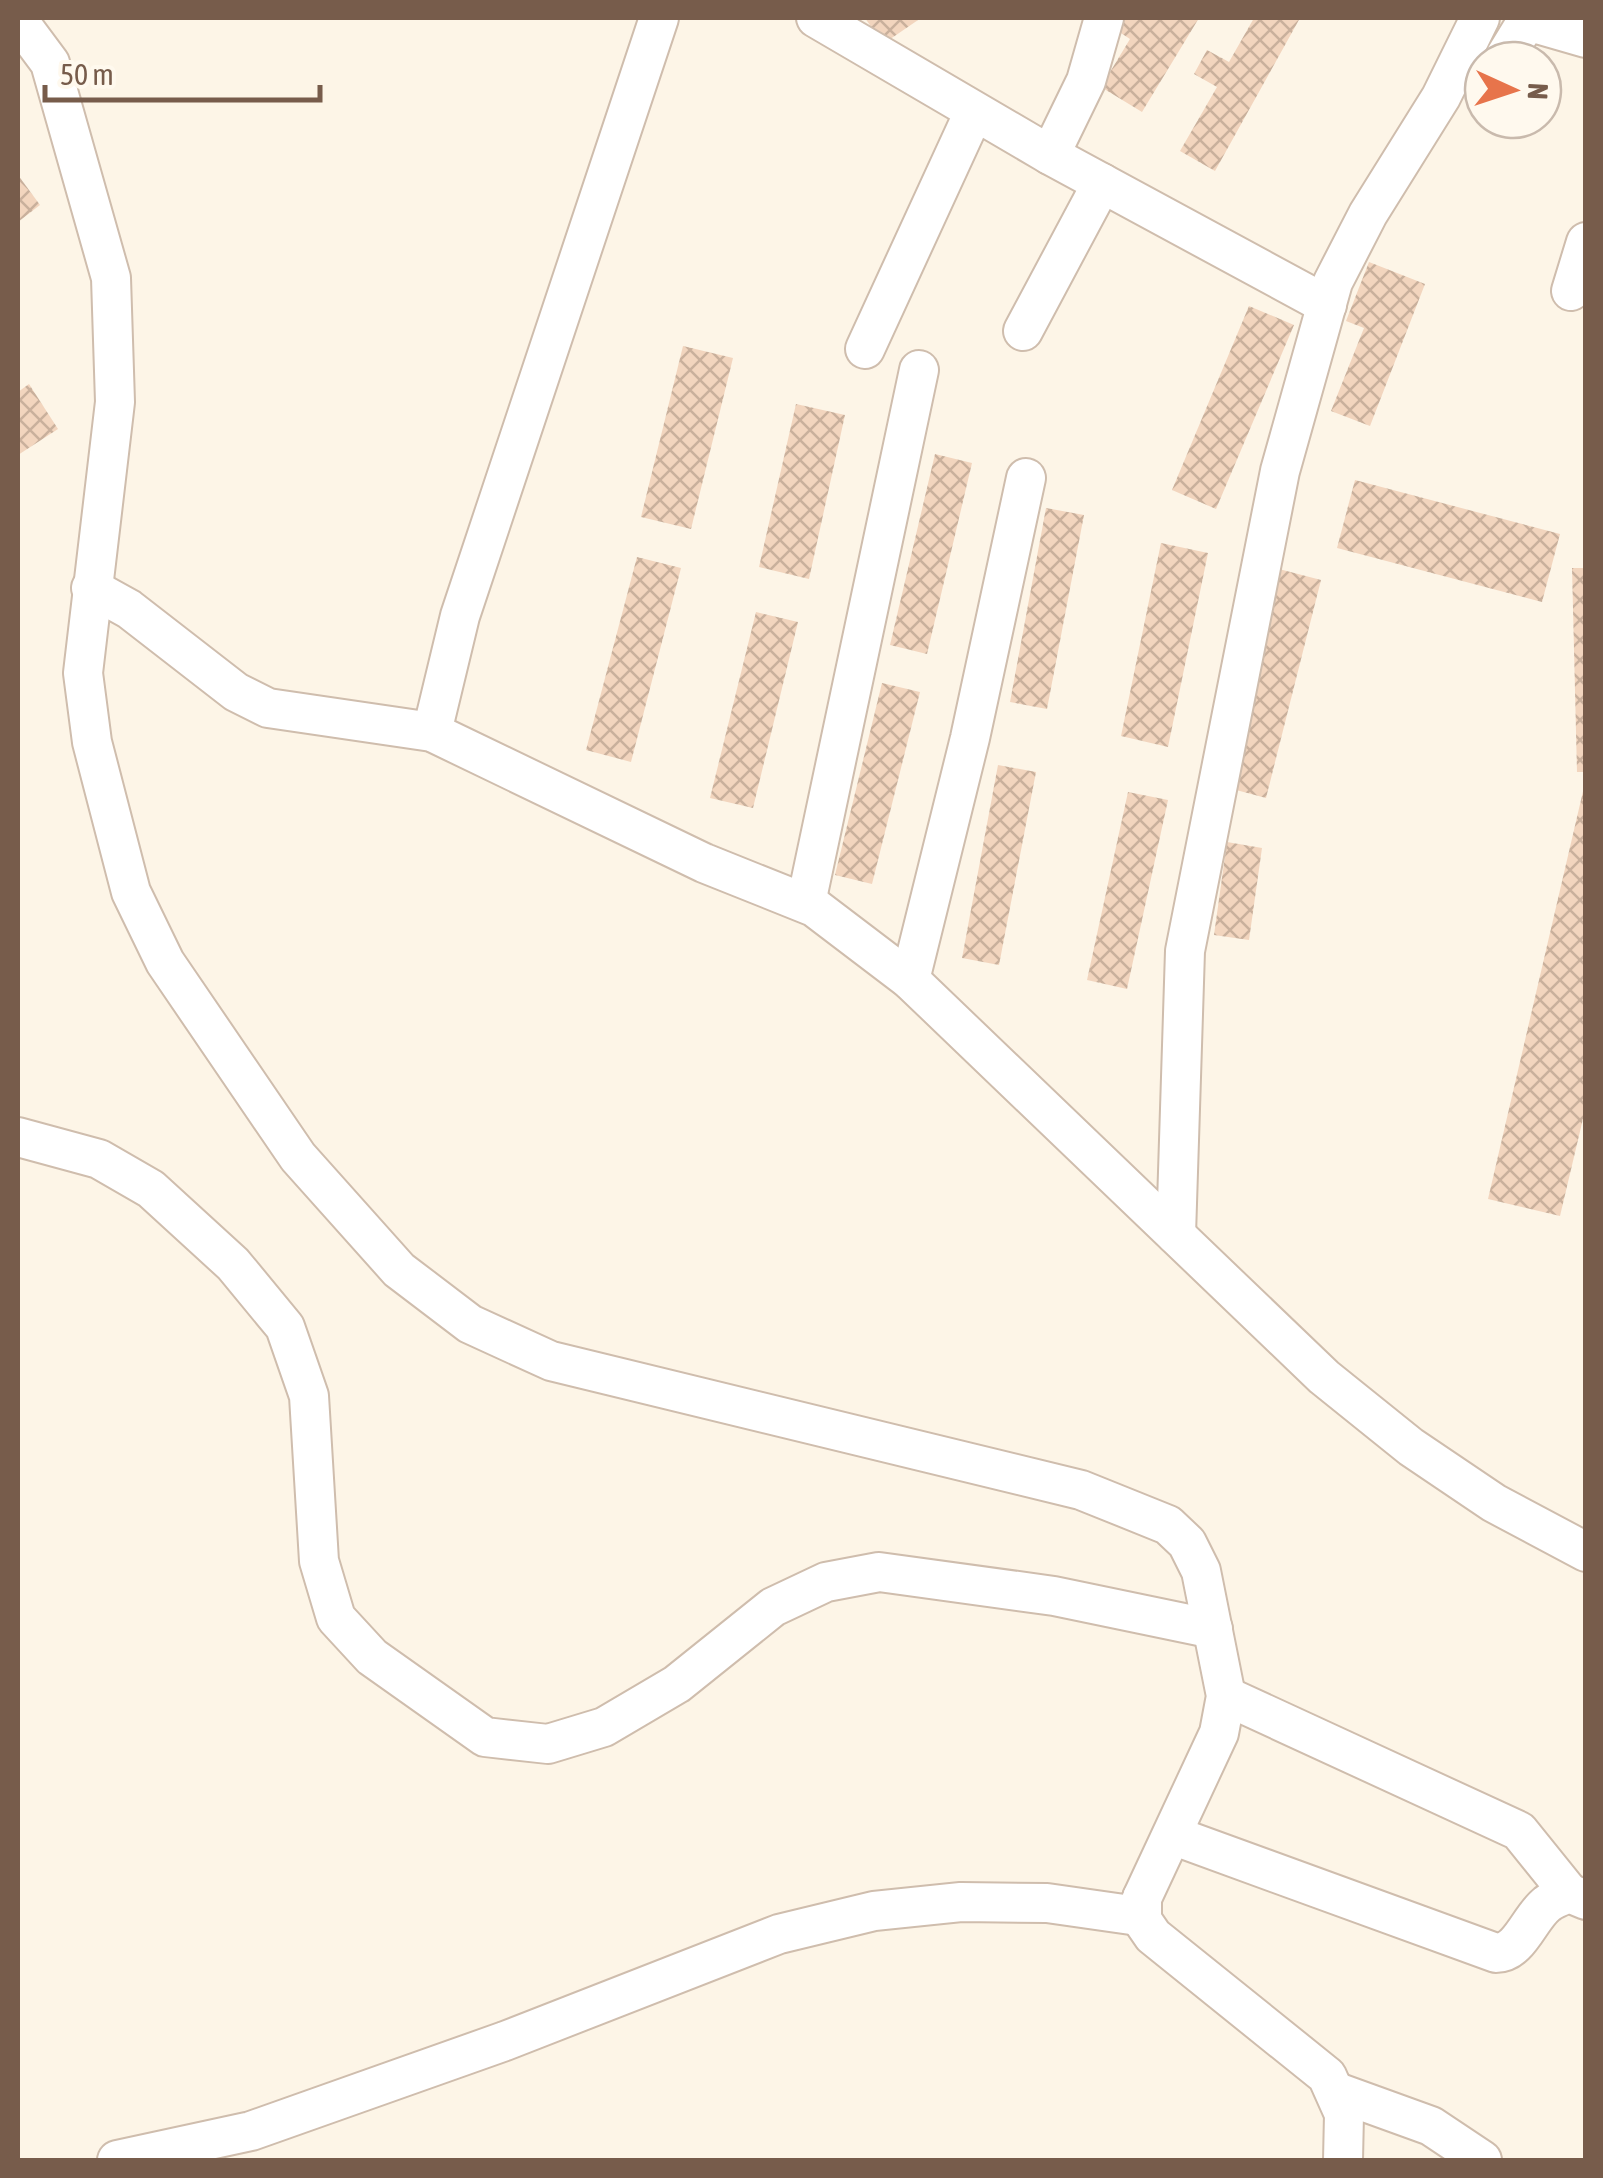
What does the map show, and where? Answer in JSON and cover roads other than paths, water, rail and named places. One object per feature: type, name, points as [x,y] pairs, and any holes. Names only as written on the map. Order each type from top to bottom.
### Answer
[{"type":"street","points":[[432,732],[460,616],[659,18]]},
{"type":"street","points":[[816,18],[974,112],[1327,305]]},
{"type":"street","points":[[1050,154],[1086,81],[1104,18]]},
{"type":"street","points":[[18,20],[50,63],[111,278],[115,402],[83,672],[92,742],[130,892],[165,962],[298,1158],[399,1270],[470,1324],[551,1361],[1080,1490],[1168,1525],[1188,1543],[1201,1571],[1226,1696],[1219,1733],[1142,1898],[1138,1916],[1047,1902],[961,1902],[874,1911],[779,1934],[505,2041],[251,2131],[118,2160]]},
{"type":"street","points":[[1515,40],[1522,29],[1534,23],[1586,38]]},
{"type":"street","points":[[1176,1235],[1185,951],[1192,900],[1280,471],[1333,282],[1368,214],[1463,80]]},
{"type":"street","points":[[865,349],[974,112]]},
{"type":"street","points":[[1023,332],[1102,183]]},
{"type":"street","points":[[1571,291],[1586,242]]},
{"type":"street","points":[[806,902],[919,370]]},
{"type":"street","points":[[910,980],[970,738],[1026,478]]},
{"type":"street","points":[[91,588],[130,609],[236,692],[268,708],[432,732],[704,863],[806,902],[910,980],[1324,1377],[1411,1447],[1494,1503],[1586,1552]]},
{"type":"street","points":[[18,1137],[100,1159],[151,1189],[233,1264],[285,1327],[309,1396],[319,1561],[336,1618],[372,1657],[486,1737],[548,1744],[604,1727],[678,1684],[773,1606],[826,1582],[878,1572],[1054,1596],[1213,1629]]},
{"type":"street","points":[[1172,1835],[1496,1953],[1506,1953],[1515,1946],[1528,1923],[1548,1903],[1577,1897],[1519,1831],[1226,1696]]},
{"type":"street","points":[[1142,1898],[1142,1920],[1153,1936],[1314,2065],[1338,2092],[1344,2114],[1343,2160]]},
{"type":"street","points":[[1338,2092],[1430,2126],[1482,2160]]}]
